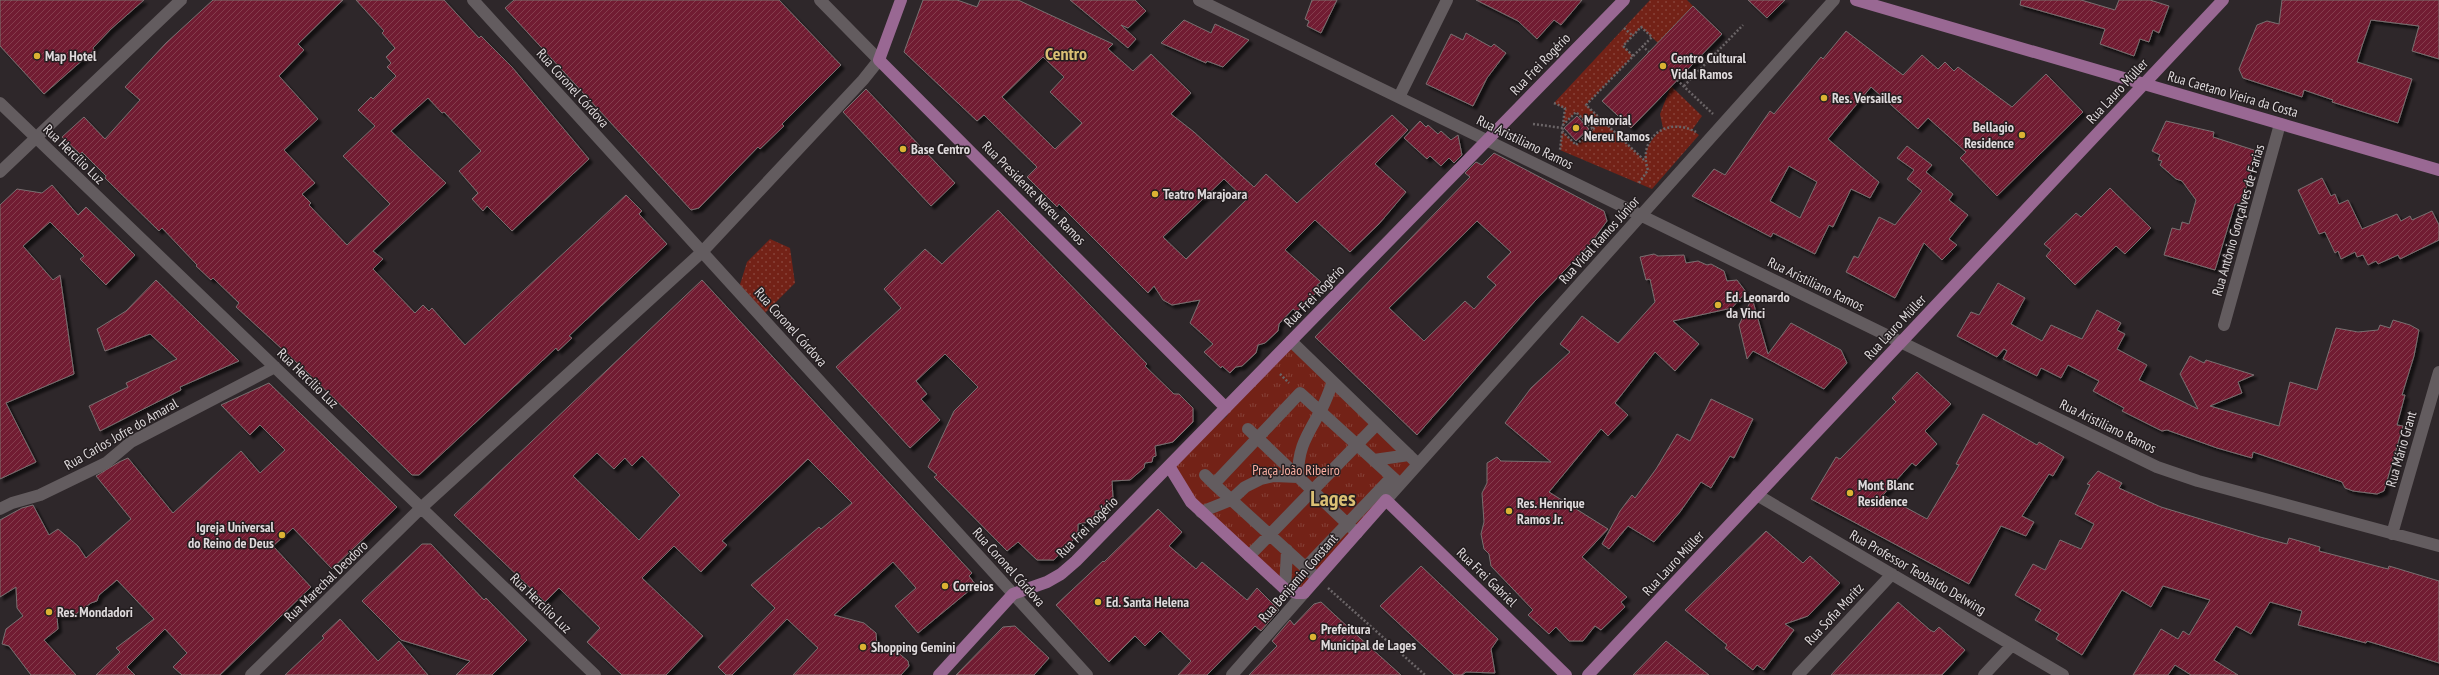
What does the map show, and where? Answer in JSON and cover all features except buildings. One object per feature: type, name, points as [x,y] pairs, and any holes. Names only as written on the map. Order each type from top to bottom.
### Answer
[{"type":"main road","points":[[879,60],[901,0]]},
{"type":"main road","name":"Rua Frei Rogério","points":[[1013,594],[1031,588],[1061,574],[1226,408],[1624,0]]},
{"type":"main road","name":"Rua Caetano Vieira da Costa","points":[[1856,0],[2439,170]]},
{"type":"main road","name":"Rua Lauro Müller","points":[[1588,675],[2223,0]]},
{"type":"main road","name":"Rua Presidente Nereu Ramos","points":[[879,60],[1226,408]]},
{"type":"main road","points":[[1169,466],[1183,491],[1201,512],[1285,589],[1297,593],[1304,593]]},
{"type":"main road","name":"Rua Benjamin Constant","points":[[1304,593],[1386,500]]},
{"type":"main road","name":"Rua Frei Gabriel","points":[[1386,500],[1566,675]]},
{"type":"main road","points":[[938,675],[1013,594]]},
{"type":"street","points":[[0,172],[181,0]]},
{"type":"street","name":"Rua Coronel Córdova","points":[[473,0],[1087,675]]},
{"type":"street","name":"Rua Presidente Nereu Ramos","points":[[820,0],[879,60]]},
{"type":"street","name":"Rua Aristiliano Ramos","points":[[1199,0],[1641,216],[2179,475],[2439,546]]},
{"type":"street","points":[[1399,97],[1447,0]]},
{"type":"street","name":"Rua Vidal Ramos Júnior","points":[[1386,500],[1396,480],[1418,464],[1834,0]]},
{"type":"street","name":"Rua Marechal Deodoro","points":[[251,675],[421,508],[702,252],[863,80],[879,60]]},
{"type":"street","name":"Rua Hercílio Luz","points":[[0,103],[595,675]]},
{"type":"street","name":"Rua Antônio Gonçalves de Farias","points":[[2224,325],[2280,124]]},
{"type":"street","points":[[1291,341],[1418,464]]},
{"type":"street","name":"Rua Carlos Jofre do Amaral","points":[[0,509],[40,495],[106,463],[131,442],[275,367]]},
{"type":"street","name":"Rua Mário Grant","points":[[2392,534],[2439,372]]},
{"type":"street","points":[[1298,477],[1300,448],[1308,429],[1320,411],[1333,382]]},
{"type":"street","points":[[1214,484],[1257,438],[1296,389],[1396,480],[1347,524],[1306,568]]},
{"type":"street","points":[[1249,556],[1377,424]]},
{"type":"street","points":[[1248,430],[1357,533]]},
{"type":"street","points":[[1374,460],[1408,455]]},
{"type":"street","points":[[1205,475],[1317,578]]},
{"type":"street","points":[[1201,512],[1231,500],[1245,487],[1261,479],[1274,476],[1298,477]]},
{"type":"street","name":"Rua Professor Teobaldo Delwing","points":[[1757,495],[2064,675]]},
{"type":"street","points":[[1285,589],[1286,550]]},
{"type":"street","name":"Rua Sofia Moritz","points":[[1798,675],[1892,574]]},
{"type":"street","name":"Rua Benjamin Constant","points":[[1232,675],[1304,593]]},
{"type":"street","points":[[1984,675],[2012,645]]},
{"type":"path","points":[[1684,86],[1743,24]]},
{"type":"path","points":[[1633,56],[1623,46],[1641,27],[1652,37],[1586,105],[1644,160],[1648,170],[1639,183]]},
{"type":"path","points":[[1624,28],[1633,36]]},
{"type":"path","points":[[1642,46],[1649,52]]},
{"type":"path","points":[[1677,80],[1724,124]]},
{"type":"path","points":[[1554,103],[1565,108],[1560,150]]},
{"type":"path","points":[[1563,128],[1576,112],[1593,129]]},
{"type":"path","points":[[1533,124],[1563,128],[1576,145],[1602,120]]},
{"type":"path","points":[[1644,160],[1646,148],[1653,136],[1663,128],[1679,126],[1700,134]]},
{"type":"path","points":[[1317,578],[1425,675]]},
{"type":"green space","points":[[1650,0],[1687,0],[1693,6],[1658,43],[1641,27],[1623,46],[1633,56],[1586,105],[1644,160],[1650,142],[1663,128],[1660,114],[1671,86],[1702,116],[1692,130],[1699,135],[1652,189],[1560,150],[1562,131],[1576,145],[1593,129],[1576,112],[1563,125],[1565,109],[1554,103]]},
{"type":"green space","points":[[770,239],[790,248],[795,283],[761,317],[738,291],[747,262]]},
{"type":"green space","name":"Praça João Ribeiro","points":[[1291,341],[1418,464],[1297,593],[1191,502],[1169,466],[1227,416],[1233,401]]},
{"type":"place","name":"Map Hotel","points":[[37,56]]},
{"type":"place","name":"Centro Cultural Vidal Ramos","points":[[1663,66]]},
{"type":"place","name":"Res. Versailles","points":[[1824,98]]},
{"type":"place","name":"Memorial Nereu Ramos","points":[[1576,128]]},
{"type":"place","name":"Bellagio Residence","points":[[2022,135]]},
{"type":"place","name":"Base Centro","points":[[903,149]]},
{"type":"place","name":"Teatro Marajoara","points":[[1155,194]]},
{"type":"place","name":"Ed. Leonardo da Vinci","points":[[1718,305]]},
{"type":"place","name":"Mont Blanc Residence","points":[[1850,493]]},
{"type":"place","name":"Res. Henrique Ramos Jr.","points":[[1509,511]]},
{"type":"place","name":"Igreja Universal do Reino de Deus","points":[[282,535]]},
{"type":"place","name":"Correios","points":[[945,586]]},
{"type":"place","name":"Ed. Santa Helena","points":[[1098,602]]},
{"type":"place","name":"Res. Mondadori","points":[[49,612]]},
{"type":"place","name":"Prefeitura Municipal de Lages","points":[[1313,637]]},
{"type":"place","name":"Shopping Gemini","points":[[863,647]]},
{"type":"district","name":"Centro","points":[[1066,53]]},
{"type":"district","name":"Lages","points":[[1333,498]]}]
